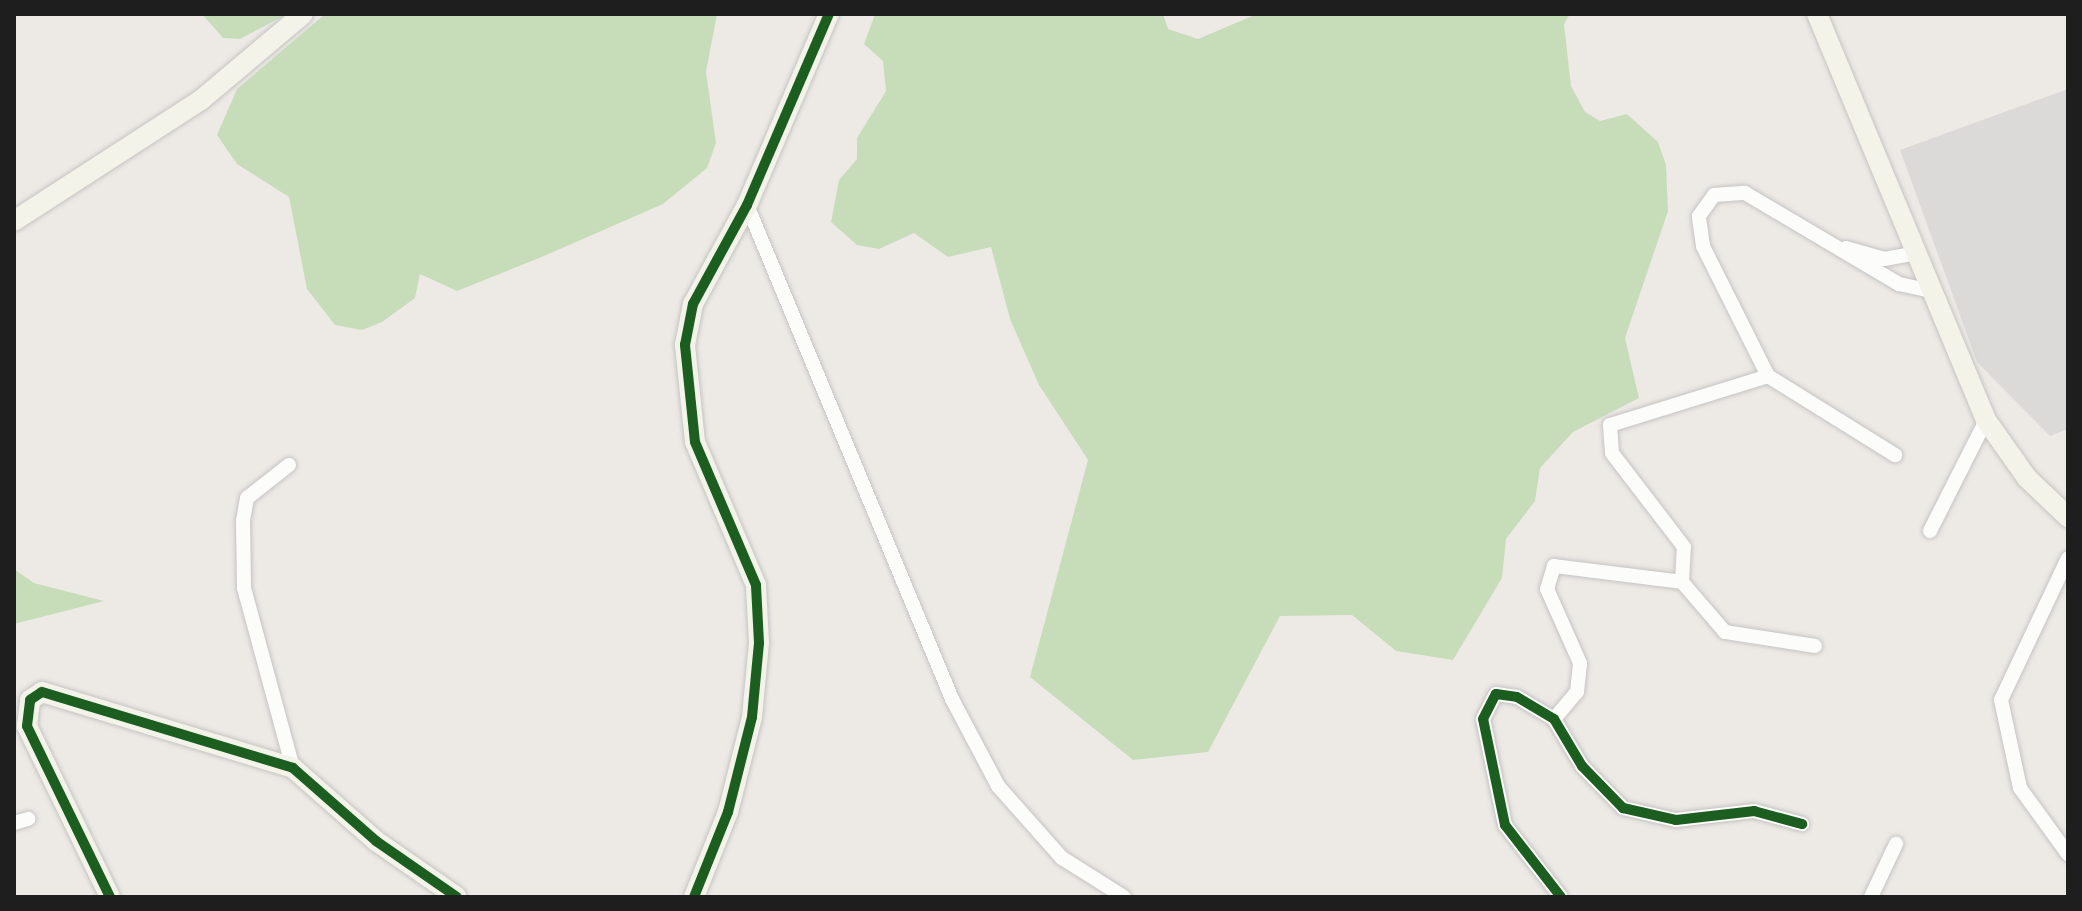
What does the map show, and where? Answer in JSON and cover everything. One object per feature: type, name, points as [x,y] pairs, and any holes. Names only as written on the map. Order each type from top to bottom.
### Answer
[{"type":"street","points":[[14,221],[201,100],[303,14]]},
{"type":"street","points":[[694,897],[728,812],[752,717],[759,643],[756,585],[695,442],[685,345],[693,304],[747,205],[829,14]]},
{"type":"street","points":[[1817,14],[1986,420],[2027,478],[2068,517]]},
{"type":"street","points":[[1895,455],[1768,376],[1703,246],[1699,216],[1714,195],[1745,193],[1846,248],[1899,284],[1932,291]]},
{"type":"street","points":[[747,205],[952,699],[998,786],[1062,858],[1124,897]]},
{"type":"street","points":[[1846,248],[1884,259],[1918,253]]},
{"type":"street","points":[[1682,582],[1684,547],[1671,523],[1612,453],[1610,425],[1621,417],[1768,376]]},
{"type":"street","points":[[1930,531],[1986,420]]},
{"type":"street","points":[[289,465],[247,498],[243,521],[244,588],[293,768]]},
{"type":"street","points":[[2068,558],[2016,656],[2001,700],[2005,741],[2020,788],[2068,854]]},
{"type":"street","points":[[1554,719],[1577,692],[1580,663],[1551,601],[1547,575],[1568,562],[1682,582],[1725,632],[1815,646]]},
{"type":"street","points":[[110,897],[27,726],[30,700],[42,692],[293,768],[376,841],[457,897]]},
{"type":"street","points":[[1561,897],[1505,825],[1483,719],[1496,694],[1517,697],[1554,719],[1582,766],[1623,808],[1676,820],[1754,811],[1802,824]]},
{"type":"street","points":[[1871,897],[1896,844]]},
{"type":"shaded area","points":[[2068,89],[2068,429],[2050,436],[1977,362],[1900,150]]},
{"type":"green space","points":[[202,14],[287,14],[240,39],[223,38]]},
{"type":"green space","points":[[325,14],[717,14],[706,72],[716,143],[707,168],[663,204],[544,256],[457,291],[420,274],[415,298],[382,322],[362,330],[335,325],[307,289],[289,197],[237,164],[217,135],[237,89]]},
{"type":"green space","points":[[875,14],[1163,14],[1168,29],[1198,39],[1257,14],[1570,14],[1564,24],[1571,86],[1585,112],[1600,121],[1627,114],[1658,142],[1666,165],[1668,211],[1625,338],[1639,398],[1573,432],[1540,468],[1535,501],[1506,539],[1502,578],[1453,660],[1396,651],[1352,615],[1280,616],[1208,752],[1133,760],[1030,677],[1088,460],[1039,385],[1010,319],[991,247],[948,257],[914,233],[879,249],[857,245],[831,222],[839,180],[857,159],[857,138],[886,91],[883,61],[864,44]]},
{"type":"green space","points":[[14,569],[34,583],[104,601],[14,624]]},
{"type":"cycle path","points":[[694,897],[728,812],[752,717],[759,643],[756,585],[695,442],[685,345],[693,304],[747,205],[829,14]]},
{"type":"cycle path","points":[[110,897],[27,726],[30,700],[42,692],[293,768],[376,841],[457,897]]},
{"type":"cycle path","points":[[1561,897],[1505,825],[1483,719],[1496,694],[1517,697],[1554,719],[1582,766],[1623,808],[1676,820],[1754,811],[1802,824]]}]
